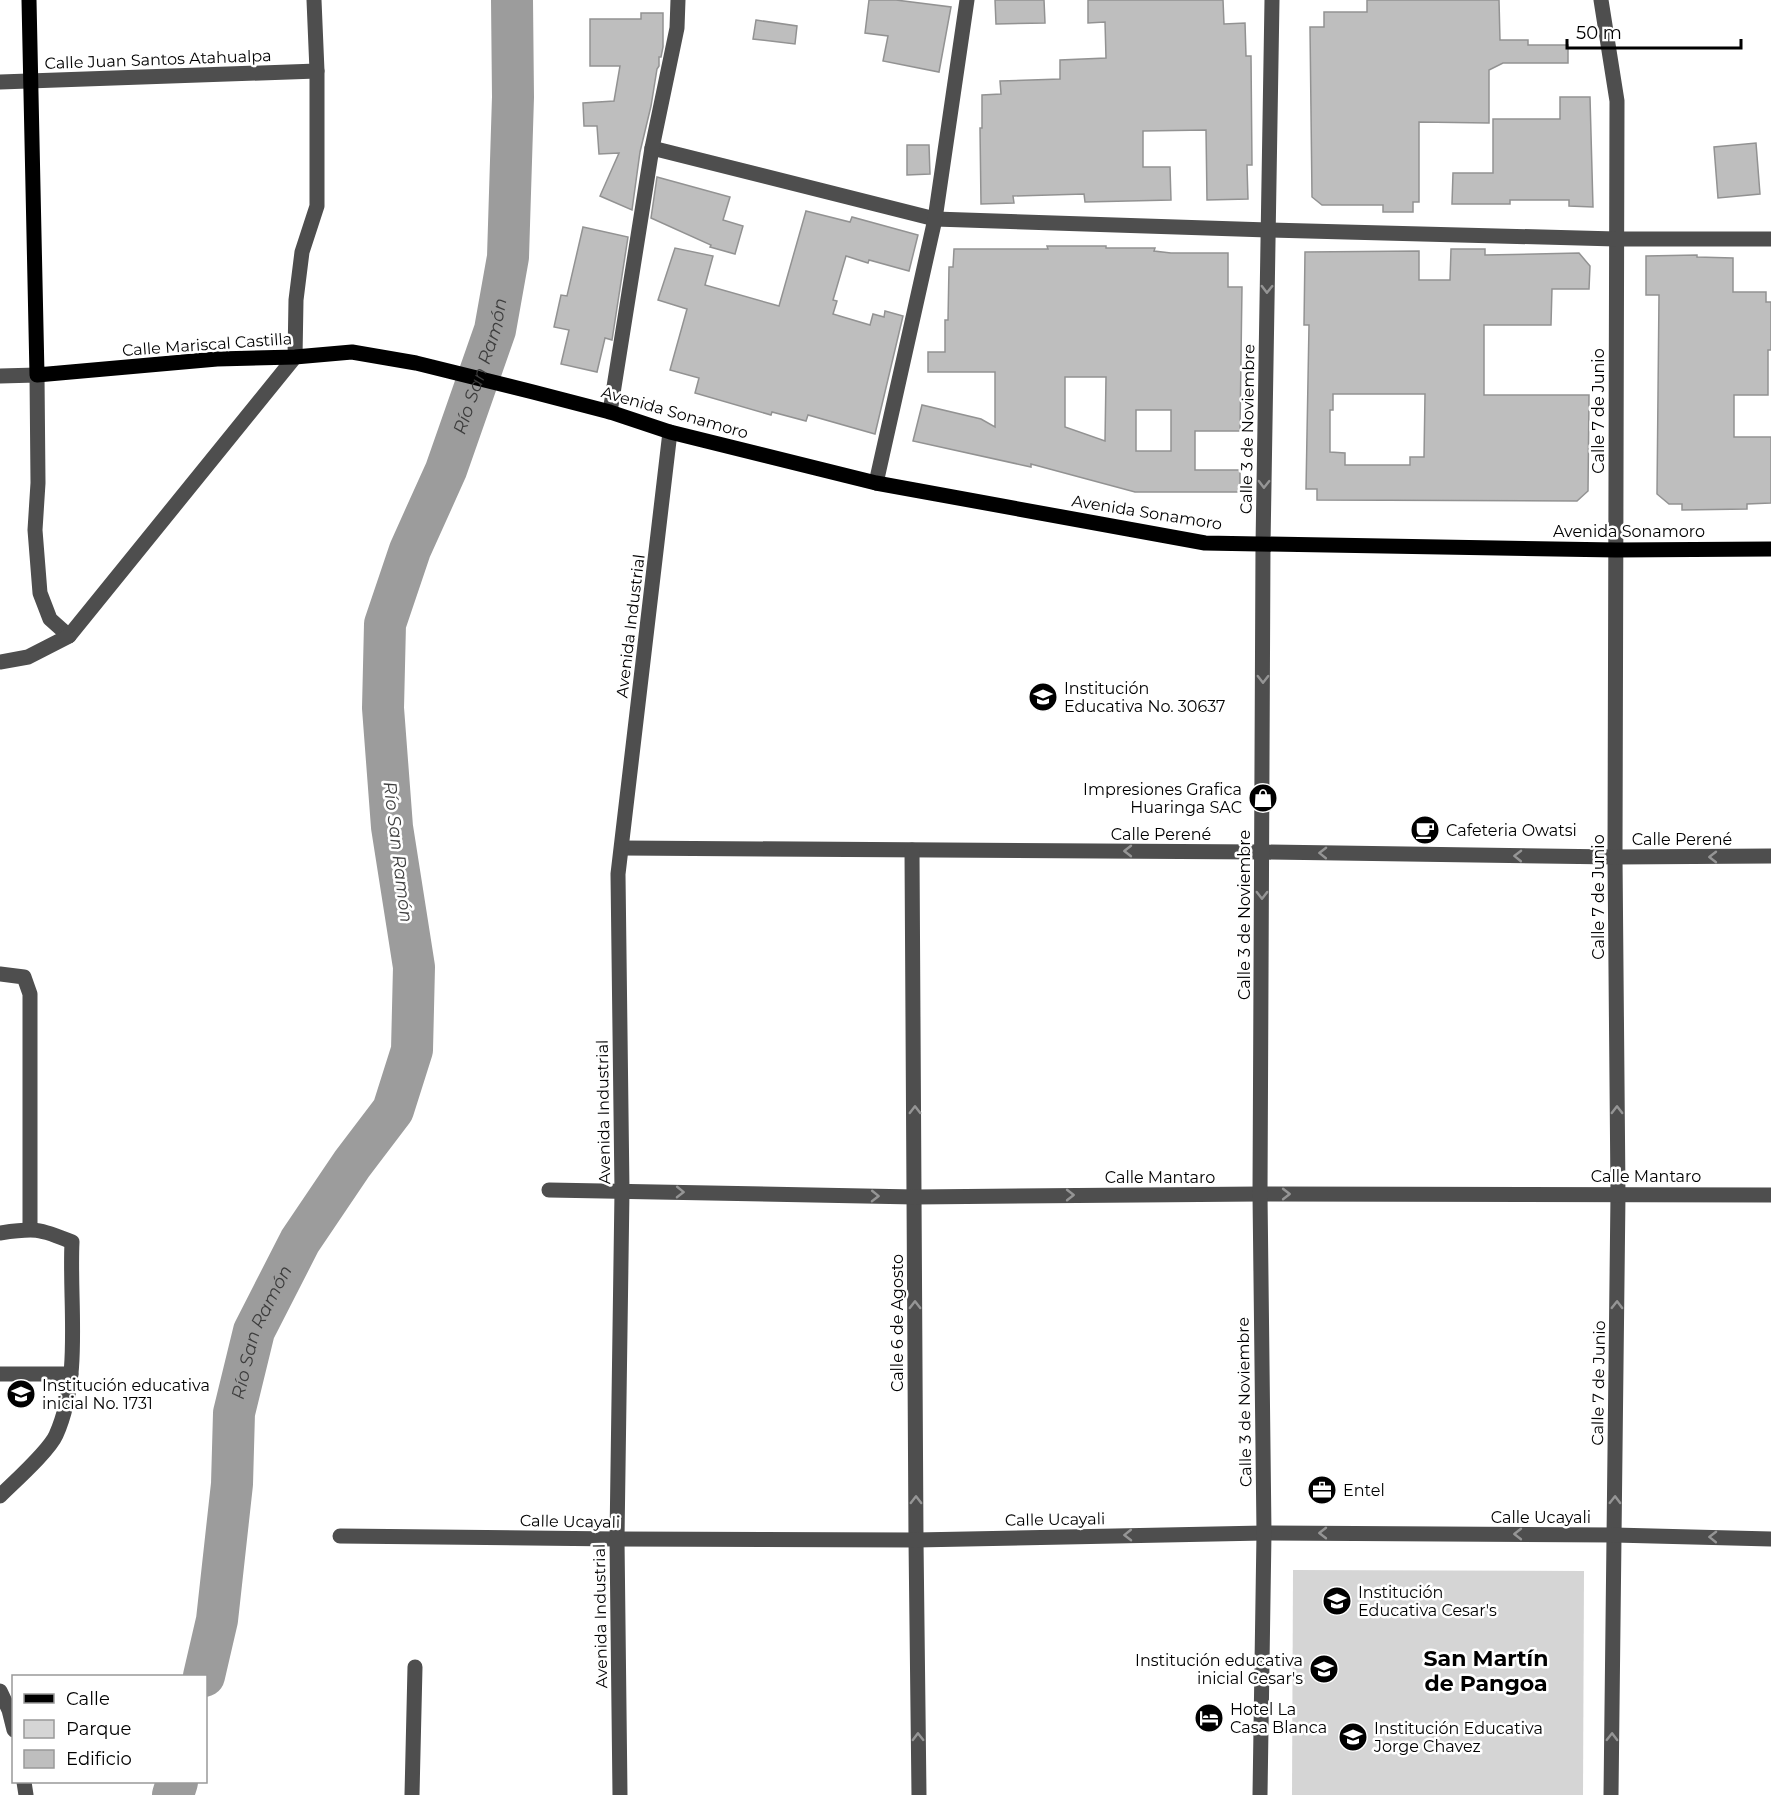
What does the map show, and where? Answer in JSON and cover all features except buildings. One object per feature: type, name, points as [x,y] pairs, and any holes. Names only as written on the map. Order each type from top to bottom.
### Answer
[{"type":"main road","points":[[28,0],[37,375]]},
{"type":"main road","name":"Calle Mariscal Castilla","points":[[37,375],[217,359],[296,357],[352,352],[416,363],[533,392]]},
{"type":"main road","name":"Avenida Sonamoro","points":[[533,392],[610,412],[670,432],[876,483],[1205,543],[1616,550],[1771,549]]},
{"type":"street","points":[[0,662],[28,657],[69,636],[296,357],[296,300],[302,252],[317,206],[317,71],[314,0]]},
{"type":"street","points":[[610,412],[652,148],[677,28],[678,0]]},
{"type":"street","points":[[876,483],[935,219],[967,0]]},
{"type":"street","name":"Calle 3 de Noviembre","points":[[1260,1795],[1264,1533],[1260,1194],[1263,545],[1272,0]]},
{"type":"street","name":"Calle 7 de Junio","points":[[1600,0],[1617,101],[1615,857],[1618,1194],[1611,1795]]},
{"type":"street","name":"Calle Juan Santos Atahualpa","points":[[0,82],[317,71]]},
{"type":"street","points":[[652,148],[935,219],[1616,239],[1771,239]]},
{"type":"street","points":[[37,375],[36,530],[40,593],[50,619],[69,636]]},
{"type":"street","name":"Calle Mariscal Castilla","points":[[0,376],[37,375]]},
{"type":"street","name":"Avenida Industrial","points":[[620,1795],[617,1539],[622,1191],[618,874],[670,432]]},
{"type":"street","name":"Calle Perené","points":[[622,848],[1262,852],[1615,857],[1771,856]]},
{"type":"street","name":"Calle 6 de Agosto","points":[[912,850],[919,1795]]},
{"type":"street","points":[[0,974],[24,977],[30,994],[30,1229]]},
{"type":"street","name":"Calle Mantaro","points":[[549,1190],[915,1197],[1260,1194],[1771,1195]]},
{"type":"street","points":[[0,1233],[30,1229],[46,1231],[72,1242],[71,1374],[65,1407],[56,1436],[0,1496]]},
{"type":"street","points":[[0,1374],[71,1374]]},
{"type":"street","name":"Calle Ucayali","points":[[340,1536],[916,1540],[1264,1533],[1614,1535],[1771,1539]]},
{"type":"street","points":[[412,1795],[415,1667]]},
{"type":"street","points":[[0,1691],[12,1722]]},
{"type":"green space","points":[[1293,1570],[1584,1571],[1583,1795],[1292,1795]]},
{"type":"waterway","name":"Río San Ramón","points":[[204,1675],[217,1620],[232,1484],[234,1413],[254,1331],[300,1241],[352,1164],[393,1110],[412,1050],[414,967],[392,827],[383,708],[385,624],[410,550],[446,470],[495,330],[508,257],[513,97],[512,0]]},
{"type":"waterway","name":"Río San Ramón","points":[[173,1795],[177,1783]]},
{"type":"place","name":"Institución Educativa No. 30637","points":[[1043,697]]},
{"type":"place","name":"Impresiones Grafica Huaringa SAC","points":[[1263,798]]},
{"type":"place","name":"Cafeteria Owatsi","points":[[1425,830]]},
{"type":"place","name":"Institución educativa inicial No. 1731","points":[[21,1394]]},
{"type":"place","name":"Entel","points":[[1322,1490]]},
{"type":"place","name":"Institución Educativa Cesar's","points":[[1337,1601]]},
{"type":"place","name":"Institución educativa inicial Cesar's","points":[[1324,1669]]},
{"type":"place","name":"Hotel La Casa Blanca","points":[[1209,1718]]},
{"type":"place","name":"Institución Educativa Jorge Chavez","points":[[1353,1737]]},
{"type":"district","name":"San Martín de Pangoa","points":[[1486,1670]]}]
